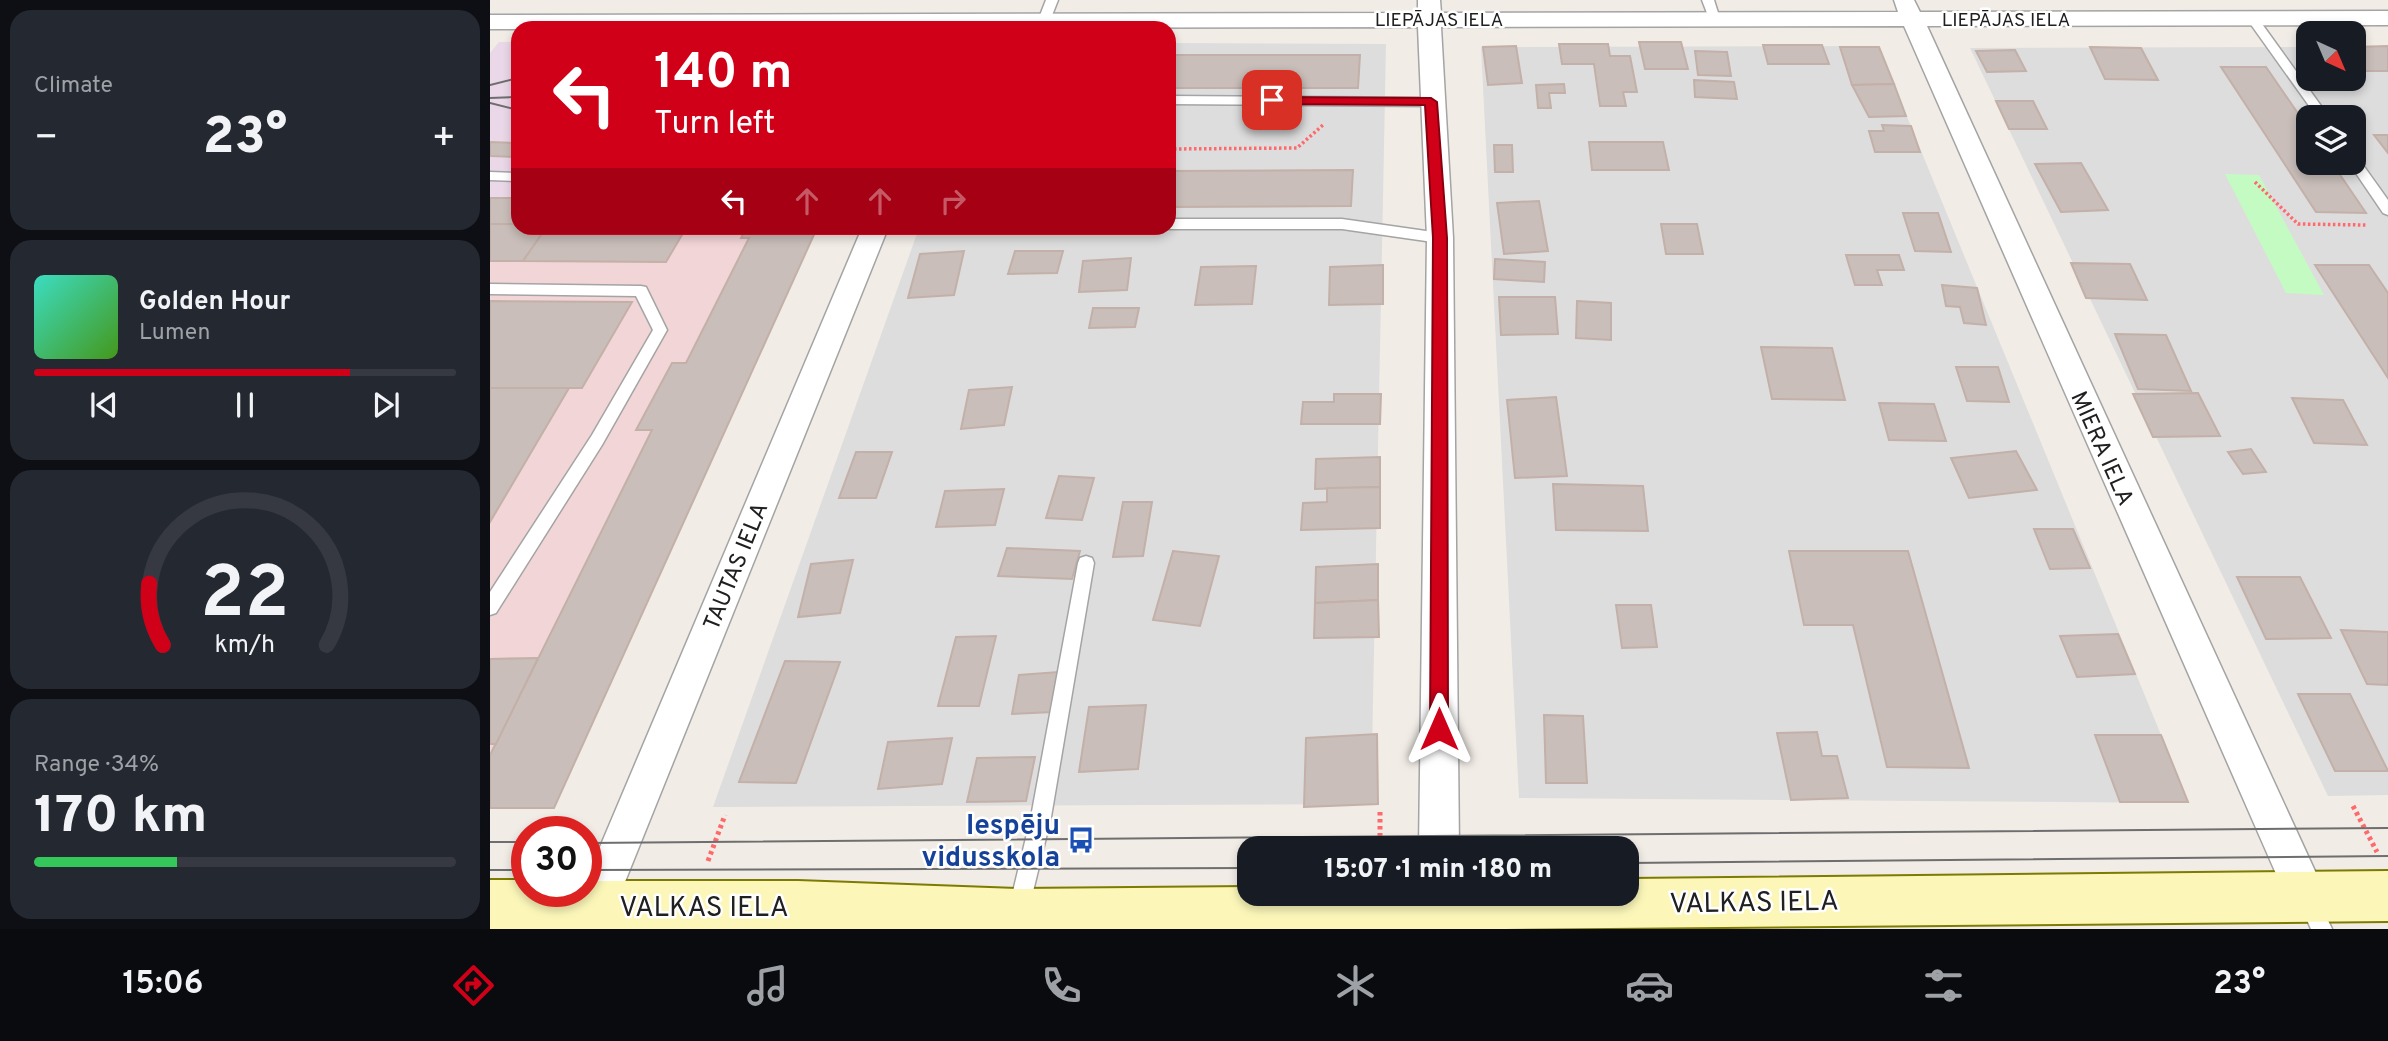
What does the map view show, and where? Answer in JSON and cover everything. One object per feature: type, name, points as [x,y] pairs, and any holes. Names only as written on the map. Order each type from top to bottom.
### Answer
[{"type":"street","name":"LIEPĀJAS IELA","points":[[568,21],[955,16],[1048,9],[1908,9],[2253,19],[2388,18]]},
{"type":"street","points":[[1429,9],[1431,102],[1440,238],[1439,836]]},
{"type":"street","name":"MIERA IELA","points":[[1908,9],[2314,912]]},
{"type":"street","name":"LIEPĀJAS IELA","points":[[490,22],[511,22]]},
{"type":"street","name":"TAUTAS IELA","points":[[602,890],[872,235]]},
{"type":"street","name":"VALKAS IELA","points":[[1639,902],[2314,912],[2386,880]]},
{"type":"street","name":"VALKAS IELA","points":[[490,905],[511,905]]},
{"type":"street","name":"VALKAS IELA","points":[[602,905],[795,918],[1379,911],[1404,906]]},
{"type":"lane","points":[[2253,19],[2314,105]]},
{"type":"lane","points":[[1176,100],[1431,102]]},
{"type":"lane","points":[[2364,175],[2388,210]]},
{"type":"lane","points":[[490,176],[511,177]]},
{"type":"lane","points":[[1176,224],[1342,224],[1440,238]]},
{"type":"lane","points":[[490,289],[641,291],[660,330],[597,440],[490,607]]},
{"type":"lane","points":[[1017,914],[1041,817],[1086,563]]},
{"type":"path","points":[[1176,149],[1297,148],[1321,127]]},
{"type":"path","points":[[2255,182],[2298,224],[2375,225]]},
{"type":"path","points":[[2353,806],[2386,880]]},
{"type":"path","points":[[1380,812],[1380,836]]},
{"type":"path","points":[[705,869],[725,815]]},
{"type":"shaded area","points":[[499,42],[511,42],[511,224],[490,224],[490,53]]},
{"type":"shaded area","points":[[1176,43],[1386,44],[1371,804],[713,807],[917,235],[1176,235]]},
{"type":"shaded area","points":[[1878,46],[2189,803],[1519,798],[1481,47]]},
{"type":"shaded area","points":[[2388,46],[2388,795],[2328,796],[1970,48],[2296,47],[2296,91],[2366,91],[2366,47]]},
{"type":"shaded area","points":[[490,224],[511,227],[511,235],[814,235],[554,808],[490,807]]},
{"type":"green space","points":[[2225,174],[2259,175],[2324,295],[2286,293]]},
{"type":"building","points":[[1639,42],[1681,42],[1688,69],[1645,69]]},
{"type":"building","points":[[1559,44],[1608,44],[1610,56],[1630,56],[1637,92],[1623,92],[1626,106],[1600,106],[1594,64],[1562,64]]},
{"type":"building","points":[[1763,45],[1822,45],[1829,64],[1768,64]]},
{"type":"building","points":[[1516,46],[1522,83],[1488,85],[1483,47]]},
{"type":"building","points":[[2388,46],[2388,71],[2366,71],[2366,47]]},
{"type":"building","points":[[1840,47],[1879,47],[1894,84],[1852,85]]},
{"type":"building","points":[[2090,47],[2141,48],[2158,80],[2105,79]]},
{"type":"building","points":[[2015,50],[2026,71],[1987,72],[1976,51]]},
{"type":"building","points":[[1695,51],[1727,52],[1731,76],[1698,75]]},
{"type":"building","points":[[1176,55],[1360,55],[1358,88],[1176,88]]},
{"type":"building","points":[[2221,67],[2266,67],[2296,111],[2296,175],[2340,175],[2366,213],[2316,212]]},
{"type":"building","points":[[1694,80],[1734,82],[1737,99],[1695,97]]},
{"type":"building","points":[[1564,84],[1565,93],[1549,93],[1551,108],[1538,108],[1536,85]]},
{"type":"building","points":[[1894,84],[1906,116],[1869,117],[1852,85]]},
{"type":"building","points":[[1996,101],[2033,101],[2047,129],[2009,129]]},
{"type":"building","points":[[1882,125],[1911,126],[1920,152],[1875,152],[1869,131],[1884,131]]},
{"type":"building","points":[[2374,135],[2388,135],[2388,153]]},
{"type":"building","points":[[490,142],[511,143],[511,157],[490,156]]},
{"type":"building","points":[[1589,142],[1663,142],[1669,170],[1592,170]]},
{"type":"building","points":[[1494,145],[1512,145],[1513,172],[1495,172]]},
{"type":"building","points":[[2081,163],[2108,210],[2061,212],[2035,164]]},
{"type":"building","points":[[1353,170],[1351,206],[1176,207],[1176,171]]},
{"type":"building","points":[[490,198],[511,198],[511,224],[490,224]]},
{"type":"building","points":[[1539,201],[1548,251],[1504,254],[1497,203]]},
{"type":"building","points":[[1903,213],[1938,213],[1951,252],[1915,251]]},
{"type":"building","points":[[490,224],[511,224],[511,235],[541,235],[523,261],[490,261]]},
{"type":"building","points":[[1661,224],[1697,224],[1703,254],[1666,254]]},
{"type":"building","points":[[541,235],[682,235],[666,262],[523,261]]},
{"type":"building","points":[[742,235],[814,235],[554,808],[490,808],[490,755],[652,430],[636,430],[672,363],[686,363],[749,238],[741,238]]},
{"type":"building","points":[[964,251],[954,295],[908,298],[920,254]]},
{"type":"building","points":[[1015,251],[1063,251],[1057,273],[1008,274]]},
{"type":"building","points":[[1846,255],[1899,255],[1904,270],[1877,270],[1882,285],[1855,285]]},
{"type":"building","points":[[1131,258],[1127,290],[1079,292],[1083,261]]},
{"type":"building","points":[[1495,259],[1545,262],[1544,282],[1494,279]]},
{"type":"building","points":[[2071,263],[2130,264],[2147,300],[2086,298]]},
{"type":"building","points":[[1383,265],[1383,304],[1329,305],[1330,267]]},
{"type":"building","points":[[2315,265],[2369,265],[2388,293],[2388,378]]},
{"type":"building","points":[[1256,266],[1252,304],[1195,305],[1201,267]]},
{"type":"building","points":[[1942,285],[1977,288],[1986,325],[1964,323],[1960,307],[1946,306]]},
{"type":"building","points":[[1499,297],[1555,297],[1558,334],[1501,335]]},
{"type":"building","points":[[490,301],[632,302],[582,388],[490,388]]},
{"type":"building","points":[[1577,301],[1611,303],[1611,340],[1576,338]]},
{"type":"building","points":[[1093,308],[1139,308],[1135,327],[1089,328]]},
{"type":"building","points":[[2115,334],[2166,335],[2191,391],[2138,389]]},
{"type":"building","points":[[1761,347],[1832,348],[1845,400],[1772,399]]},
{"type":"building","points":[[1956,367],[1998,367],[2009,402],[1967,401]]},
{"type":"building","points":[[1012,387],[1004,425],[961,429],[969,390]]},
{"type":"building","points":[[490,388],[569,388],[490,522]]},
{"type":"building","points":[[2198,393],[2220,436],[2153,437],[2133,394]]},
{"type":"building","points":[[1334,394],[1381,394],[1380,424],[1301,424],[1303,402],[1334,402]]},
{"type":"building","points":[[1556,397],[1567,476],[1515,478],[1507,400]]},
{"type":"building","points":[[2292,398],[2343,400],[2367,445],[2314,443]]},
{"type":"building","points":[[1879,403],[1934,404],[1946,441],[1889,440]]},
{"type":"building","points":[[2251,449],[2266,472],[2243,474],[2228,452]]},
{"type":"building","points":[[2016,451],[2037,490],[1969,498],[1951,458]]},
{"type":"building","points":[[856,452],[892,452],[876,498],[839,498]]},
{"type":"building","points":[[1380,457],[1380,487],[1315,489],[1316,459]]},
{"type":"building","points":[[1059,476],[1094,478],[1082,520],[1046,518]]},
{"type":"building","points":[[1553,484],[1643,486],[1648,531],[1556,530]]},
{"type":"building","points":[[1380,487],[1380,528],[1301,530],[1303,503],[1327,502],[1327,488]]},
{"type":"building","points":[[1004,489],[995,525],[936,527],[945,491]]},
{"type":"building","points":[[1123,502],[1152,502],[1143,556],[1113,557]]},
{"type":"building","points":[[2034,529],[2073,529],[2090,568],[2050,569]]},
{"type":"building","points":[[1007,548],[1080,551],[1072,579],[998,576]]},
{"type":"building","points":[[1173,551],[1219,556],[1200,626],[1153,620]]},
{"type":"building","points":[[1789,551],[1908,551],[1969,768],[1887,767],[1853,625],[1804,625]]},
{"type":"building","points":[[853,560],[840,613],[798,617],[811,564]]},
{"type":"building","points":[[1378,564],[1378,600],[1315,603],[1316,567]]},
{"type":"building","points":[[2237,577],[2300,577],[2331,638],[2266,639]]},
{"type":"building","points":[[1378,600],[1379,637],[1314,638],[1315,603]]},
{"type":"building","points":[[1616,605],[1651,605],[1657,647],[1622,648]]},
{"type":"building","points":[[2341,630],[2388,632],[2388,685],[2367,684]]},
{"type":"building","points":[[2118,634],[2135,674],[2077,677],[2060,636]]},
{"type":"building","points":[[996,636],[979,706],[938,706],[956,637]]},
{"type":"building","points":[[538,658],[496,744],[490,744],[490,659]]},
{"type":"building","points":[[785,661],[840,662],[796,783],[739,782]]},
{"type":"building","points":[[1058,672],[1053,712],[1012,714],[1019,675]]},
{"type":"building","points":[[2298,694],[2350,694],[2388,771],[2335,771]]},
{"type":"building","points":[[1146,705],[1138,769],[1079,772],[1089,707]]},
{"type":"building","points":[[1544,715],[1583,716],[1587,783],[1546,783]]},
{"type":"building","points":[[1817,732],[1822,756],[1837,756],[1848,798],[1791,800],[1777,733]]},
{"type":"building","points":[[1377,734],[1378,804],[1304,807],[1306,738]]},
{"type":"building","points":[[2095,735],[2161,735],[2188,802],[2120,802]]},
{"type":"building","points":[[952,738],[942,784],[878,789],[888,742]]},
{"type":"building","points":[[1035,757],[1026,801],[967,802],[977,758]]},
{"type":"tram line","points":[[490,85],[511,80]]},
{"type":"tram line","points":[[490,98],[511,97]]},
{"type":"tram line","points":[[490,103],[511,108]]},
{"type":"tram line","points":[[602,843],[2388,828]]},
{"type":"tram line","points":[[490,842],[511,842]]},
{"type":"tram line","points":[[1639,863],[2388,856]]},
{"type":"tram line","points":[[602,870],[1237,868]]},
{"type":"tram line","points":[[490,870],[511,870]]},
{"type":"place","name":"Iespēju vidusskola","points":[[1081,840]]},
{"type":"route","points":[[1272,100],[1431,102],[1440,238],[1439,729]]}]
